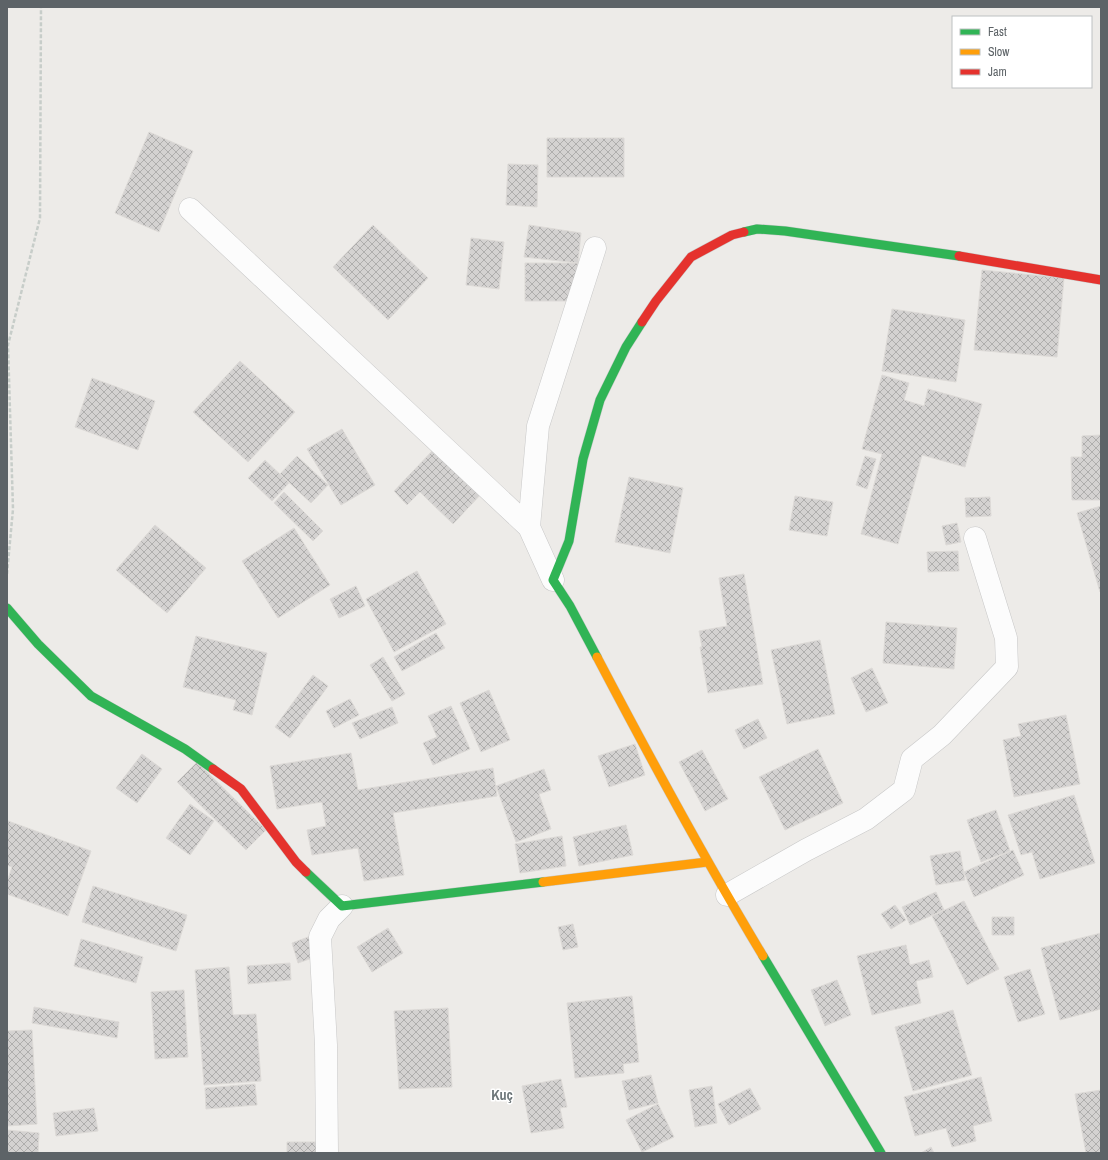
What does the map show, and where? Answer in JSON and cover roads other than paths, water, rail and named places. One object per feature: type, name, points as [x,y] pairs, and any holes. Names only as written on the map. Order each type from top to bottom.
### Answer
[{"type":"street","points":[[190,209],[529,527],[553,580],[570,606],[652,763],[707,862],[881,1153]]},
{"type":"street","points":[[553,580],[569,541],[583,459],[600,400],[626,346],[656,301],[691,257],[714,244],[732,235],[757,229],[785,231],[988,260],[1101,280]]},
{"type":"street","points":[[529,527],[538,426],[594,248]]},
{"type":"street","points":[[727,895],[806,850],[866,819],[904,790],[912,759],[942,735],[1007,667],[1006,638],[975,538]]},
{"type":"street","points":[[7,608],[38,644],[91,696],[185,749],[241,789],[296,862],[342,906]]},
{"type":"street","points":[[328,1153],[326,1045],[320,937],[329,919],[342,906],[707,862]]},
{"type":"district","name":"Kuç","points":[[502,1095]]}]
